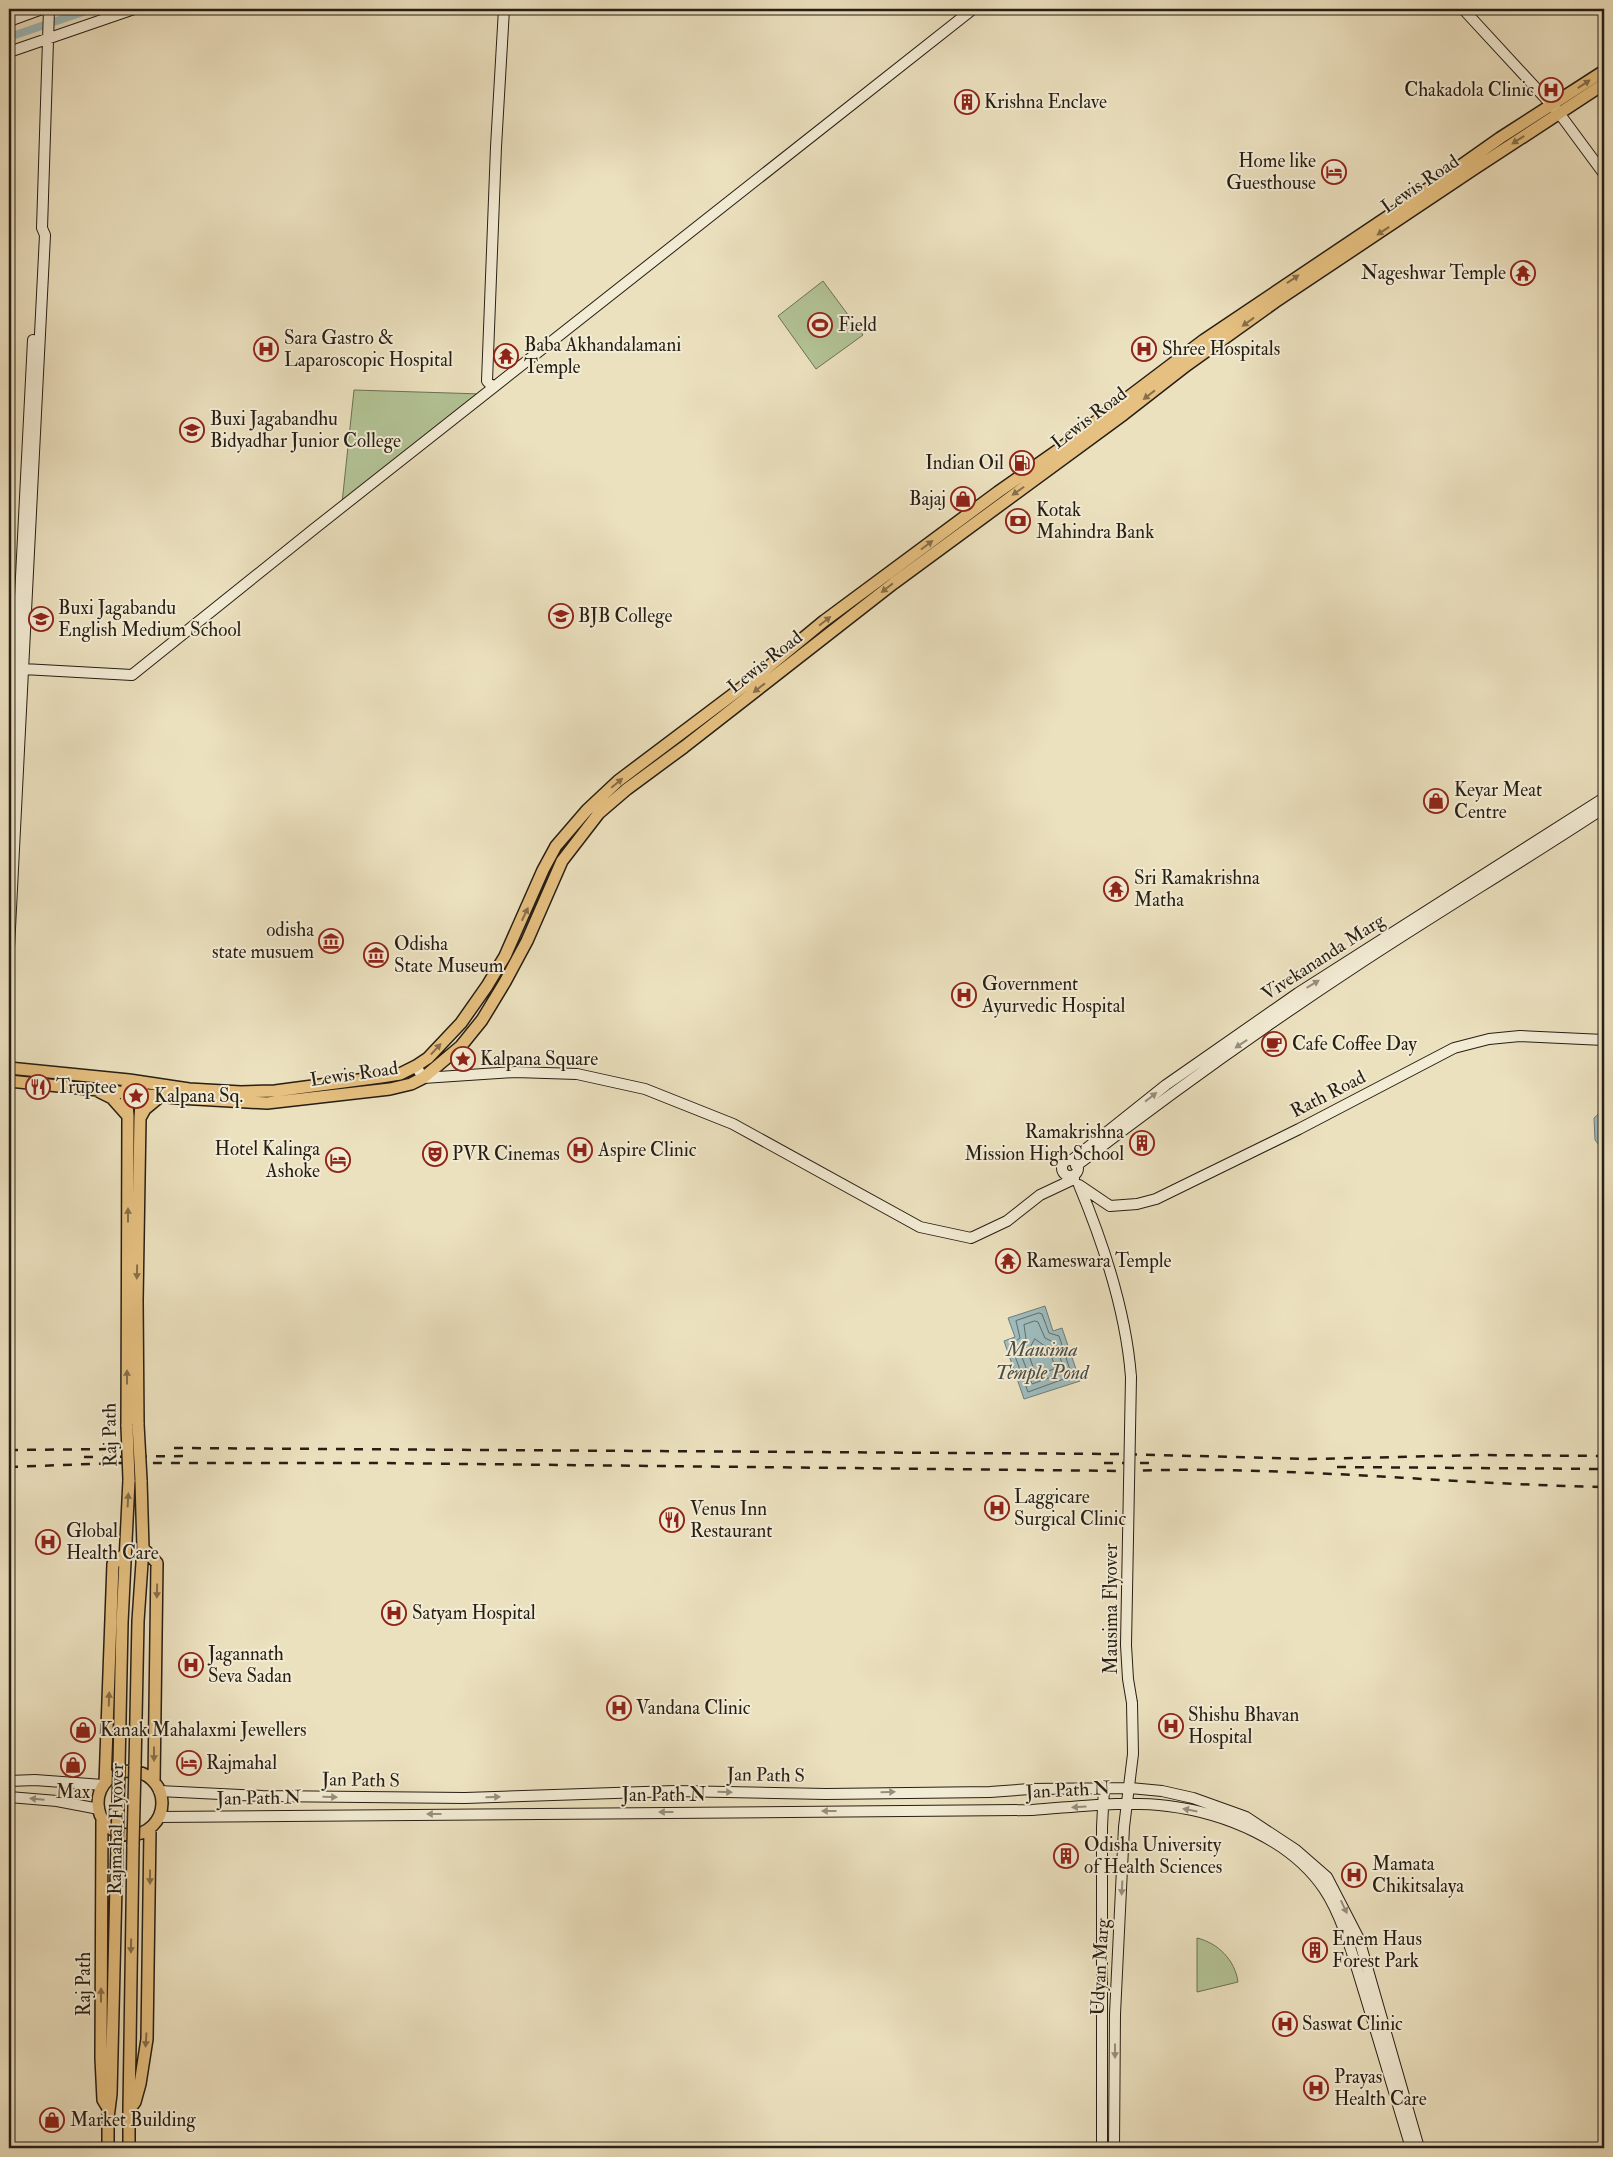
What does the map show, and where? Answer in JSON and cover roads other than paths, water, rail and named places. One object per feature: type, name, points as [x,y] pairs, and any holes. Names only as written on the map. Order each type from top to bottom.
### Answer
[{"type":"main road","points":[[1555,109],[1604,71]]},
{"type":"main road","points":[[1567,101],[1604,84]]},
{"type":"main road","name":"Lewis Road","points":[[9,1081],[126,1093],[142,1088],[275,1091],[400,1074],[416,1066],[428,1058],[461,1023],[487,986],[505,956],[543,870],[556,846],[587,810],[618,781],[756,677],[824,621],[998,492],[1061,448],[1204,340],[1500,138],[1555,109]]},
{"type":"main road","name":"Lewis Road","points":[[9,1068],[129,1080],[142,1088],[162,1095],[230,1102],[267,1102],[390,1089],[411,1084],[423,1078],[461,1046],[482,1020],[527,941],[562,861],[599,813],[627,789],[684,747],[894,583],[1124,414],[1187,365],[1555,109]]},
{"type":"main road","name":"Raj Path","points":[[129,1080],[126,1093],[134,1117]]},
{"type":"main road","name":"Raj Path","points":[[108,2148],[109,2112],[103,2100],[101,2058],[102,1850],[100,1793],[104,1784],[113,1564],[125,1554],[133,1425],[134,1117],[142,1088]]},
{"type":"main road","points":[[96,1090],[112,1098],[134,1117],[162,1095]]},
{"type":"main road","name":"Raj Path","points":[[133,1425],[141,1480],[143,1548]]},
{"type":"main road","points":[[101,1814],[108,1826],[124,1834],[142,1833],[150,1828],[159,1817],[162,1808],[157,1787],[157,1563],[143,1548]]},
{"type":"main road","name":"Rajmahal Flyover","points":[[129,2110],[134,1766],[138,1621],[143,1548]]},
{"type":"main road","name":"Rajmahal Flyover","points":[[109,2112],[112,2094],[125,1554]]},
{"type":"main road","points":[[104,1784],[112,1777],[129,1771],[147,1776],[157,1787]]},
{"type":"main road","points":[[129,2148],[129,2110],[135,2102],[140,2084],[147,2040],[150,1828]]},
{"type":"main road","points":[[102,1850],[113,1842],[135,1841],[150,1850]]},
{"type":"street","points":[[9,52],[48,35],[134,9]]},
{"type":"street","points":[[493,387],[488,381],[488,371],[496,147],[504,9]]},
{"type":"street","points":[[23,670],[132,675],[493,387],[973,9]]},
{"type":"street","points":[[1463,9],[1555,109],[1604,174]]},
{"type":"street","points":[[9,21],[46,10],[48,35],[42,228],[39,235],[9,812]]},
{"type":"street","points":[[9,948],[45,235],[42,228]]},
{"type":"street","name":"Vivekananda Marg","points":[[1427,916],[1604,798]]},
{"type":"street","name":"Vivekananda Marg","points":[[1073,1180],[1073,1174],[1077,1171],[1074,1163],[1166,1085],[1243,1030],[1604,808]]},
{"type":"street","name":"Rath Road","points":[[1073,1180],[1110,1206],[1137,1204],[1156,1199],[1307,1125],[1454,1048],[1489,1040],[1520,1036],[1604,1040]]},
{"type":"street","points":[[416,1066],[423,1078],[515,1072],[568,1074],[645,1088],[733,1124],[920,1226],[971,1238],[1007,1221],[1040,1195],[1073,1180]]},
{"type":"street","name":"Mausima Flyover","points":[[1073,1180],[1096,1228],[1124,1324],[1131,1376],[1126,1645],[1128,1679],[1132,1703],[1133,1754],[1130,1788]]},
{"type":"street","points":[[9,1781],[35,1780],[104,1784]]},
{"type":"street","name":"Jan Path S","points":[[157,1787],[262,1796],[465,1798],[675,1792],[826,1794],[1130,1788],[1162,1791],[1192,1798],[1246,1817],[1296,1850],[1327,1877],[1358,1939],[1418,2148]]},
{"type":"street","name":"Udyan Marg","points":[[1102,2148],[1102,1827],[1104,1788]]},
{"type":"street","name":"Udyan Marg","points":[[1114,2148],[1115,2014],[1124,1827],[1130,1788]]},
{"type":"street","points":[[9,1797],[57,1801],[101,1814]]},
{"type":"street","name":"Jan Path N","points":[[159,1817],[1012,1810],[1104,1805],[1168,1806],[1220,1816],[1242,1824],[1262,1835],[1294,1857],[1312,1874],[1324,1889],[1333,1906],[1354,1959],[1411,2148]]},
{"type":"water","points":[[1603,1110],[1604,1151],[1595,1140],[1594,1118]]},
{"type":"water","name":"Mausima Temple Pond","points":[[1045,1306],[1053,1331],[1062,1328],[1080,1381],[1024,1399],[1004,1341],[1015,1337],[1008,1318]]},
{"type":"waterway","points":[[9,37],[92,9]]},
{"type":"railway","points":[[174,1448],[1118,1454],[1311,1459],[1481,1455],[1604,1456]]},
{"type":"railway","points":[[9,1450],[112,1449]]},
{"type":"railway","points":[[84,1457],[187,1456]]},
{"type":"railway","points":[[9,1467],[117,1463],[376,1463],[1125,1471],[1185,1470],[1305,1473],[1604,1487]]},
{"type":"railway","points":[[1104,1463],[1149,1463]]},
{"type":"railway","points":[[1337,1467],[1604,1469]]},
{"type":"place","name":"Chakadola Clinic","points":[[1551,90]]},
{"type":"place","name":"Krishna Enclave","points":[[967,102]]},
{"type":"place","name":"Home like Guesthouse","points":[[1334,172]]},
{"type":"place","name":"Nageshwar Temple","points":[[1523,273]]},
{"type":"place","name":"Field","points":[[820,325]]},
{"type":"place","name":"Sara Gastro & Laparoscopic Hospital","points":[[266,349]]},
{"type":"place","name":"Shree Hospitals","points":[[1144,349]]},
{"type":"place","name":"Baba Akhandalamani Temple","points":[[506,356]]},
{"type":"place","name":"Buxi Jagabandhu Bidyadhar Junior College","points":[[192,430]]},
{"type":"place","name":"Indian Oil","points":[[1022,463]]},
{"type":"place","name":"Bajaj","points":[[963,499]]},
{"type":"place","name":"Kotak Mahindra Bank","points":[[1018,521]]},
{"type":"place","name":"BJB College","points":[[561,616]]},
{"type":"place","name":"Buxi Jagabandu English Medium School","points":[[41,619]]},
{"type":"place","name":"Keyar Meat Centre","points":[[1436,801]]},
{"type":"place","name":"Sri Ramakrishna Matha","points":[[1116,889]]},
{"type":"place","name":"odisha state musuem","points":[[331,941]]},
{"type":"place","name":"Odisha State Museum","points":[[376,955]]},
{"type":"place","name":"Government Ayurvedic Hospital","points":[[964,995]]},
{"type":"place","name":"Cafe Coffee Day","points":[[1274,1044]]},
{"type":"place","name":"Kalpana Square","points":[[463,1059]]},
{"type":"place","name":"Truptee","points":[[38,1087]]},
{"type":"place","name":"Kalpana Sq.","points":[[136,1096]]},
{"type":"place","name":"Ramakrishna Mission High School","points":[[1142,1143]]},
{"type":"place","name":"Aspire Clinic","points":[[580,1150]]},
{"type":"place","name":"PVR Cinemas","points":[[435,1154]]},
{"type":"place","name":"Hotel Kalinga Ashoke","points":[[338,1160]]},
{"type":"place","name":"Rameswara Temple","points":[[1008,1261]]},
{"type":"place","name":"Laggicare Surgical Clinic","points":[[997,1508]]},
{"type":"place","name":"Venus Inn Restaurant","points":[[672,1520]]},
{"type":"place","name":"Global Health Care","points":[[48,1542]]},
{"type":"place","name":"Satyam Hospital","points":[[394,1613]]},
{"type":"place","name":"Jagannath Seva Sadan","points":[[191,1665]]},
{"type":"place","name":"Vandana Clinic","points":[[619,1708]]},
{"type":"place","name":"Shishu Bhavan Hospital","points":[[1171,1726]]},
{"type":"place","name":"Kanak Mahalaxmi Jewellers","points":[[83,1730]]},
{"type":"place","name":"Rajmahal","points":[[189,1763]]},
{"type":"place","name":"Max","points":[[73,1765]]},
{"type":"place","name":"Odisha University of Health Sciences","points":[[1066,1856]]},
{"type":"place","name":"Mamata Chikitsalaya","points":[[1354,1875]]},
{"type":"place","name":"Enem Haus Forest Park","points":[[1315,1950]]},
{"type":"place","name":"Saswat Clinic","points":[[1285,2024]]},
{"type":"place","name":"Prayas Health Care","points":[[1316,2088]]},
{"type":"place","name":"Market Building","points":[[52,2120]]}]
